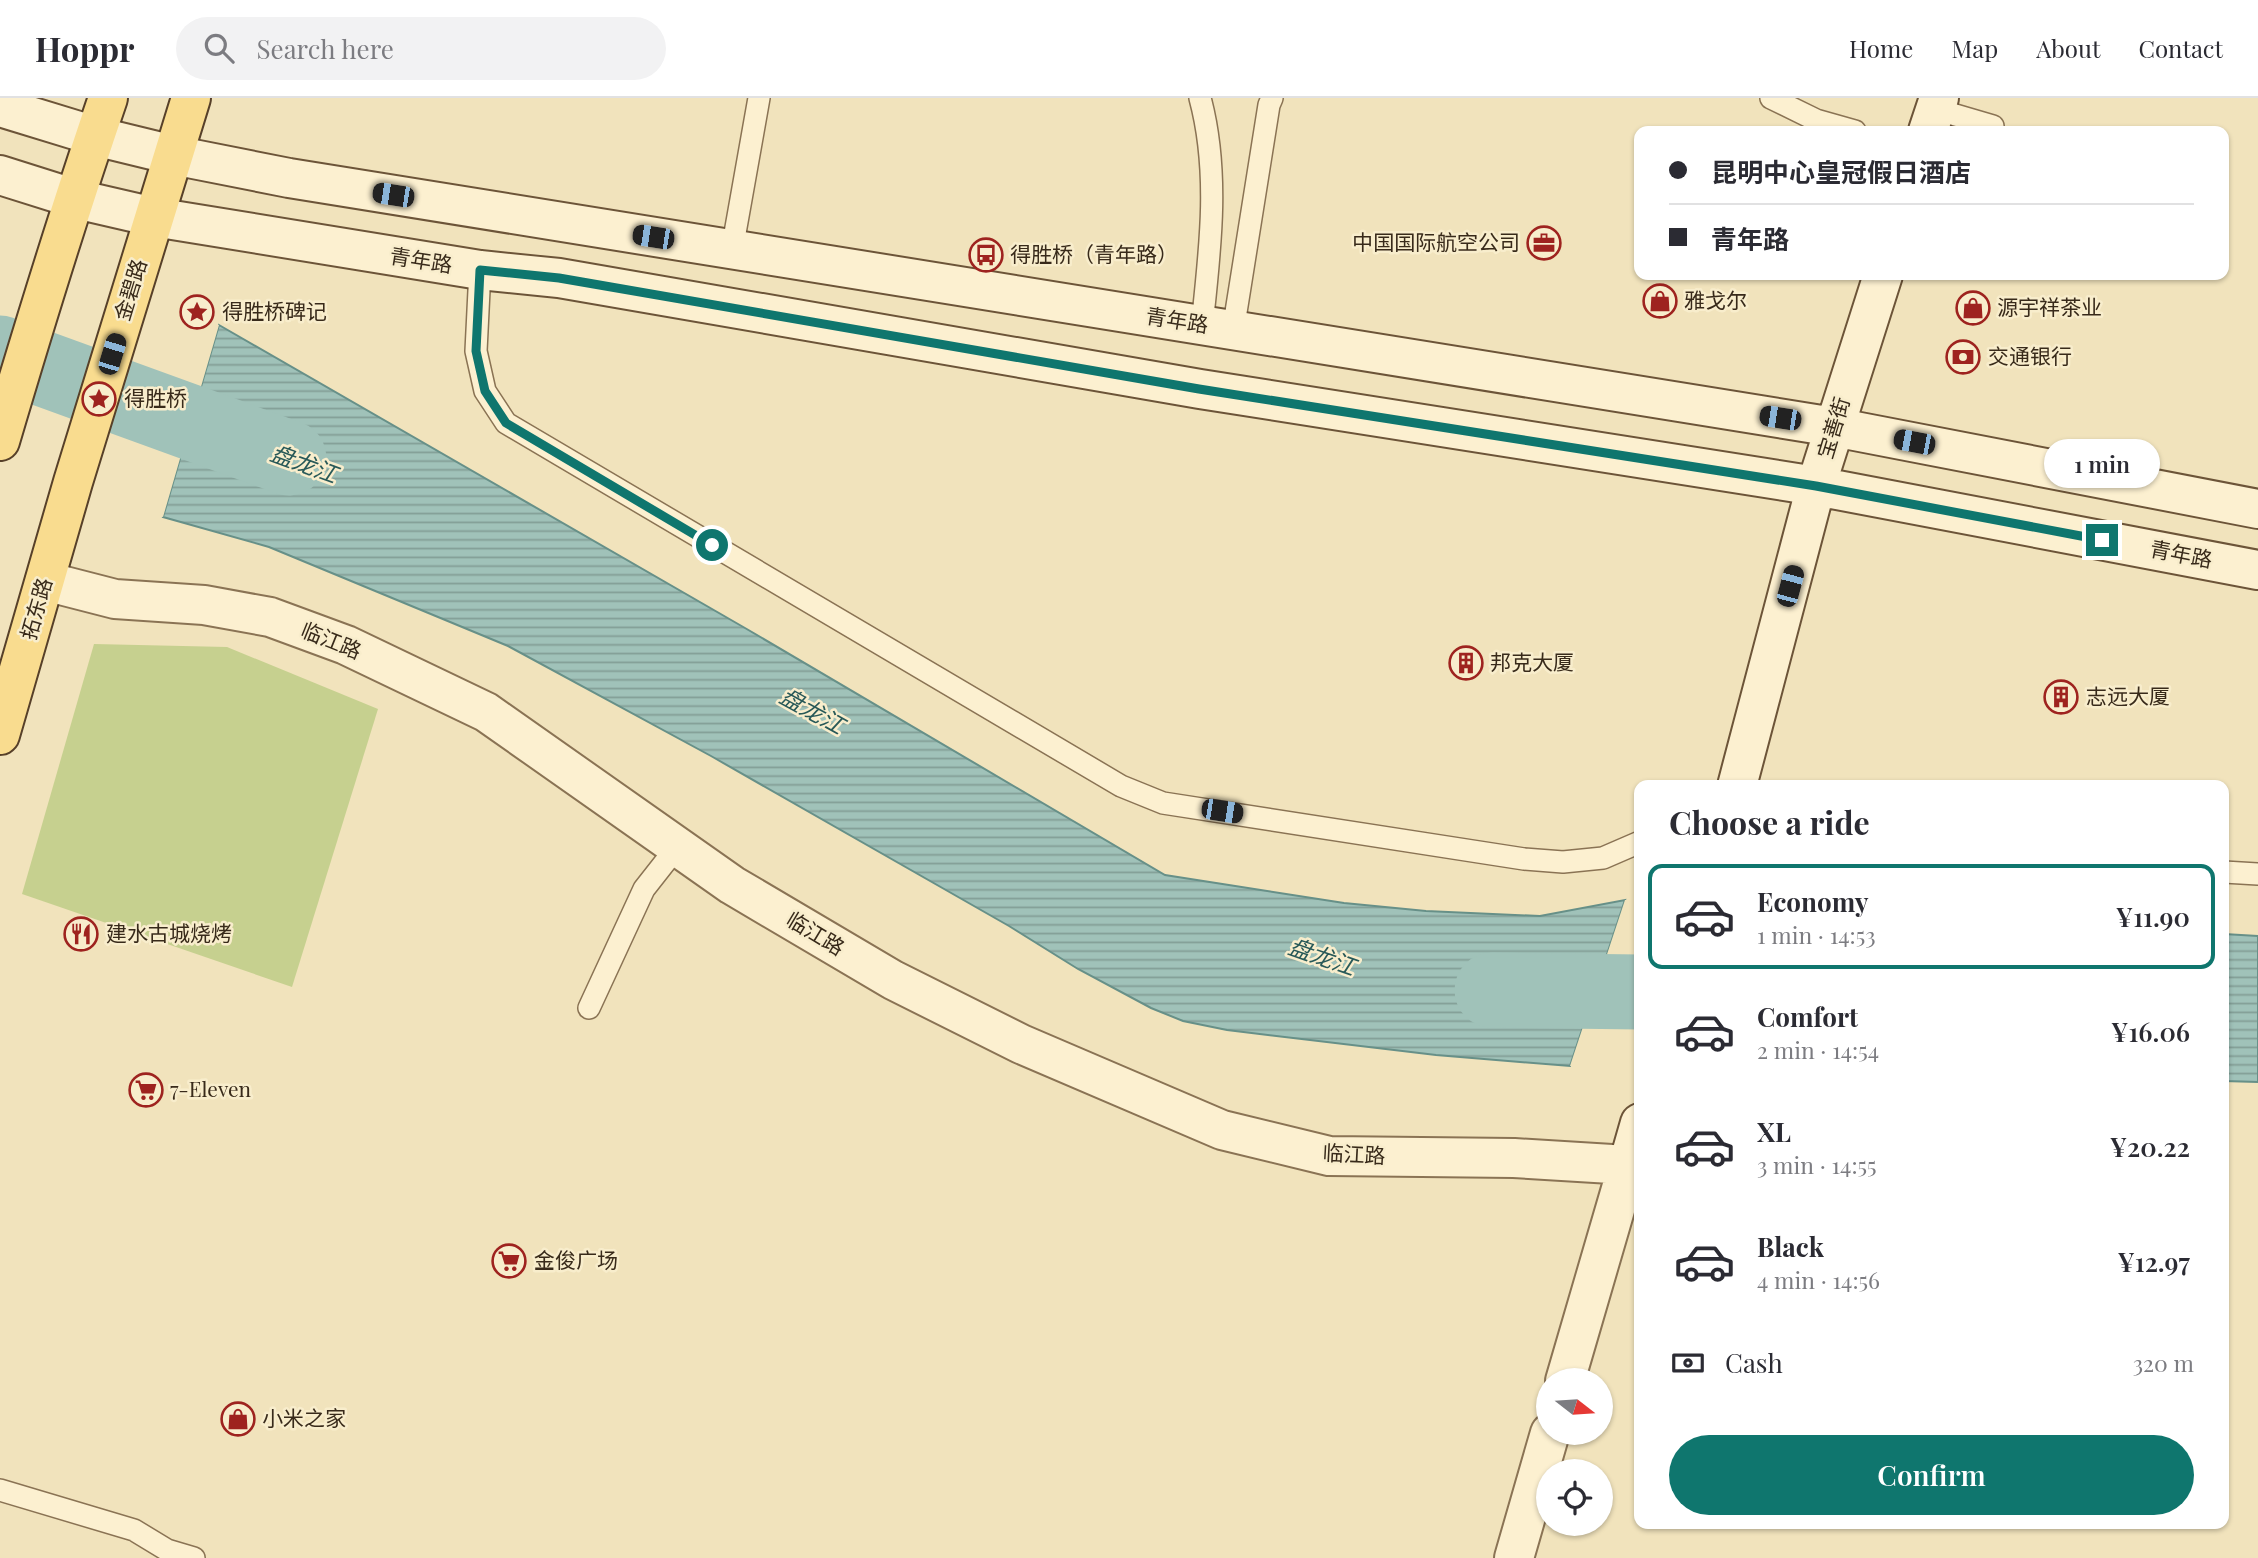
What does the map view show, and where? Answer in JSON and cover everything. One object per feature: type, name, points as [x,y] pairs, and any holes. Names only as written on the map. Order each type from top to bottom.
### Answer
[{"type":"main road","points":[[0,442],[62,235],[108,98]]},
{"type":"main road","name":"金碧路","points":[[73,482],[191,98]]},
{"type":"main road","name":"青年路","points":[[0,107],[95,136],[289,178],[1834,427],[2258,509]]},
{"type":"main road","name":"青年路","points":[[0,175],[76,199],[154,217],[480,270],[559,278],[1199,389],[1816,486],[2258,570]]},
{"type":"main road","name":"宝善街","points":[[1739,780],[1816,486],[1881,280]]},
{"type":"main road","name":"拓东路","points":[[0,735],[73,482]]},
{"type":"main road","name":"临江路","points":[[45,581],[115,599],[204,604],[270,617],[346,645],[486,712],[732,884],[893,980],[1021,1044],[1222,1130],[1329,1156],[1514,1158],[1628,1165]]},
{"type":"main road","points":[[1569,1368],[1634,1144]]},
{"type":"main road","points":[[1514,1558],[1546,1446]]},
{"type":"lane","points":[[732,250],[759,98]]},
{"type":"lane","points":[[1200,98],[1207,123],[1211,194],[1210,240],[1217,328]]},
{"type":"lane","points":[[1217,328],[1272,98]]},
{"type":"lane","points":[[1771,98],[1816,120],[1837,126]]},
{"type":"lane","points":[[1934,113],[1993,126]]},
{"type":"lane","points":[[480,270],[476,351],[485,391],[506,423],[1121,786],[1163,803],[1524,859],[1563,862],[1603,858],[1634,845]]},
{"type":"lane","points":[[589,1008],[643,889],[677,847]]},
{"type":"lane","points":[[2229,872],[2258,874]]},
{"type":"lane","points":[[0,1490],[134,1530],[167,1550],[194,1558]]},
{"type":"green space","points":[[94,644],[227,647],[378,709],[292,987],[22,894]]},
{"type":"water","points":[[219,325],[745,628],[1165,875],[1344,903],[1426,911],[1540,916],[1625,900],[1570,1066],[1436,1055],[1227,1030],[1183,1021],[1151,1008],[1078,969],[1009,926],[711,756],[508,646],[269,547],[163,517]]},
{"type":"water","points":[[2229,934],[2258,936],[2258,1082],[2229,1081]]},
{"type":"pier","points":[[216,324],[219,325],[163,517],[159,516]]},
{"type":"pier","points":[[1625,900],[1629,900],[1574,1066],[1570,1066]]},
{"type":"waterway","name":"盘龙江","points":[[0,353],[289,458]]},
{"type":"waterway","name":"盘龙江","points":[[1492,990],[1634,992]]},
{"type":"place","name":"中国国际航空公司","points":[[1544,243]]},
{"type":"place","name":"得胜桥（青年路）","points":[[986,255]]},
{"type":"place","name":"雅戈尔","points":[[1660,301]]},
{"type":"place","name":"源宇祥茶业","points":[[1973,308]]},
{"type":"place","name":"得胜桥碑记","points":[[197,312]]},
{"type":"place","name":"交通银行","points":[[1963,357]]},
{"type":"place","name":"得胜桥","points":[[99,399]]},
{"type":"place","name":"邦克大厦","points":[[1466,663]]},
{"type":"place","name":"志远大厦","points":[[2061,697]]},
{"type":"place","name":"建水古城烧烤","points":[[81,934]]},
{"type":"place","name":"7-Eleven","points":[[146,1090]]},
{"type":"place","name":"金俊广场","points":[[509,1261]]},
{"type":"place","name":"小米之家","points":[[238,1419]]},
{"type":"route","points":[[712,545],[506,423],[485,391],[476,351],[480,270],[559,278],[1199,389],[1816,486],[2102,540]]}]
